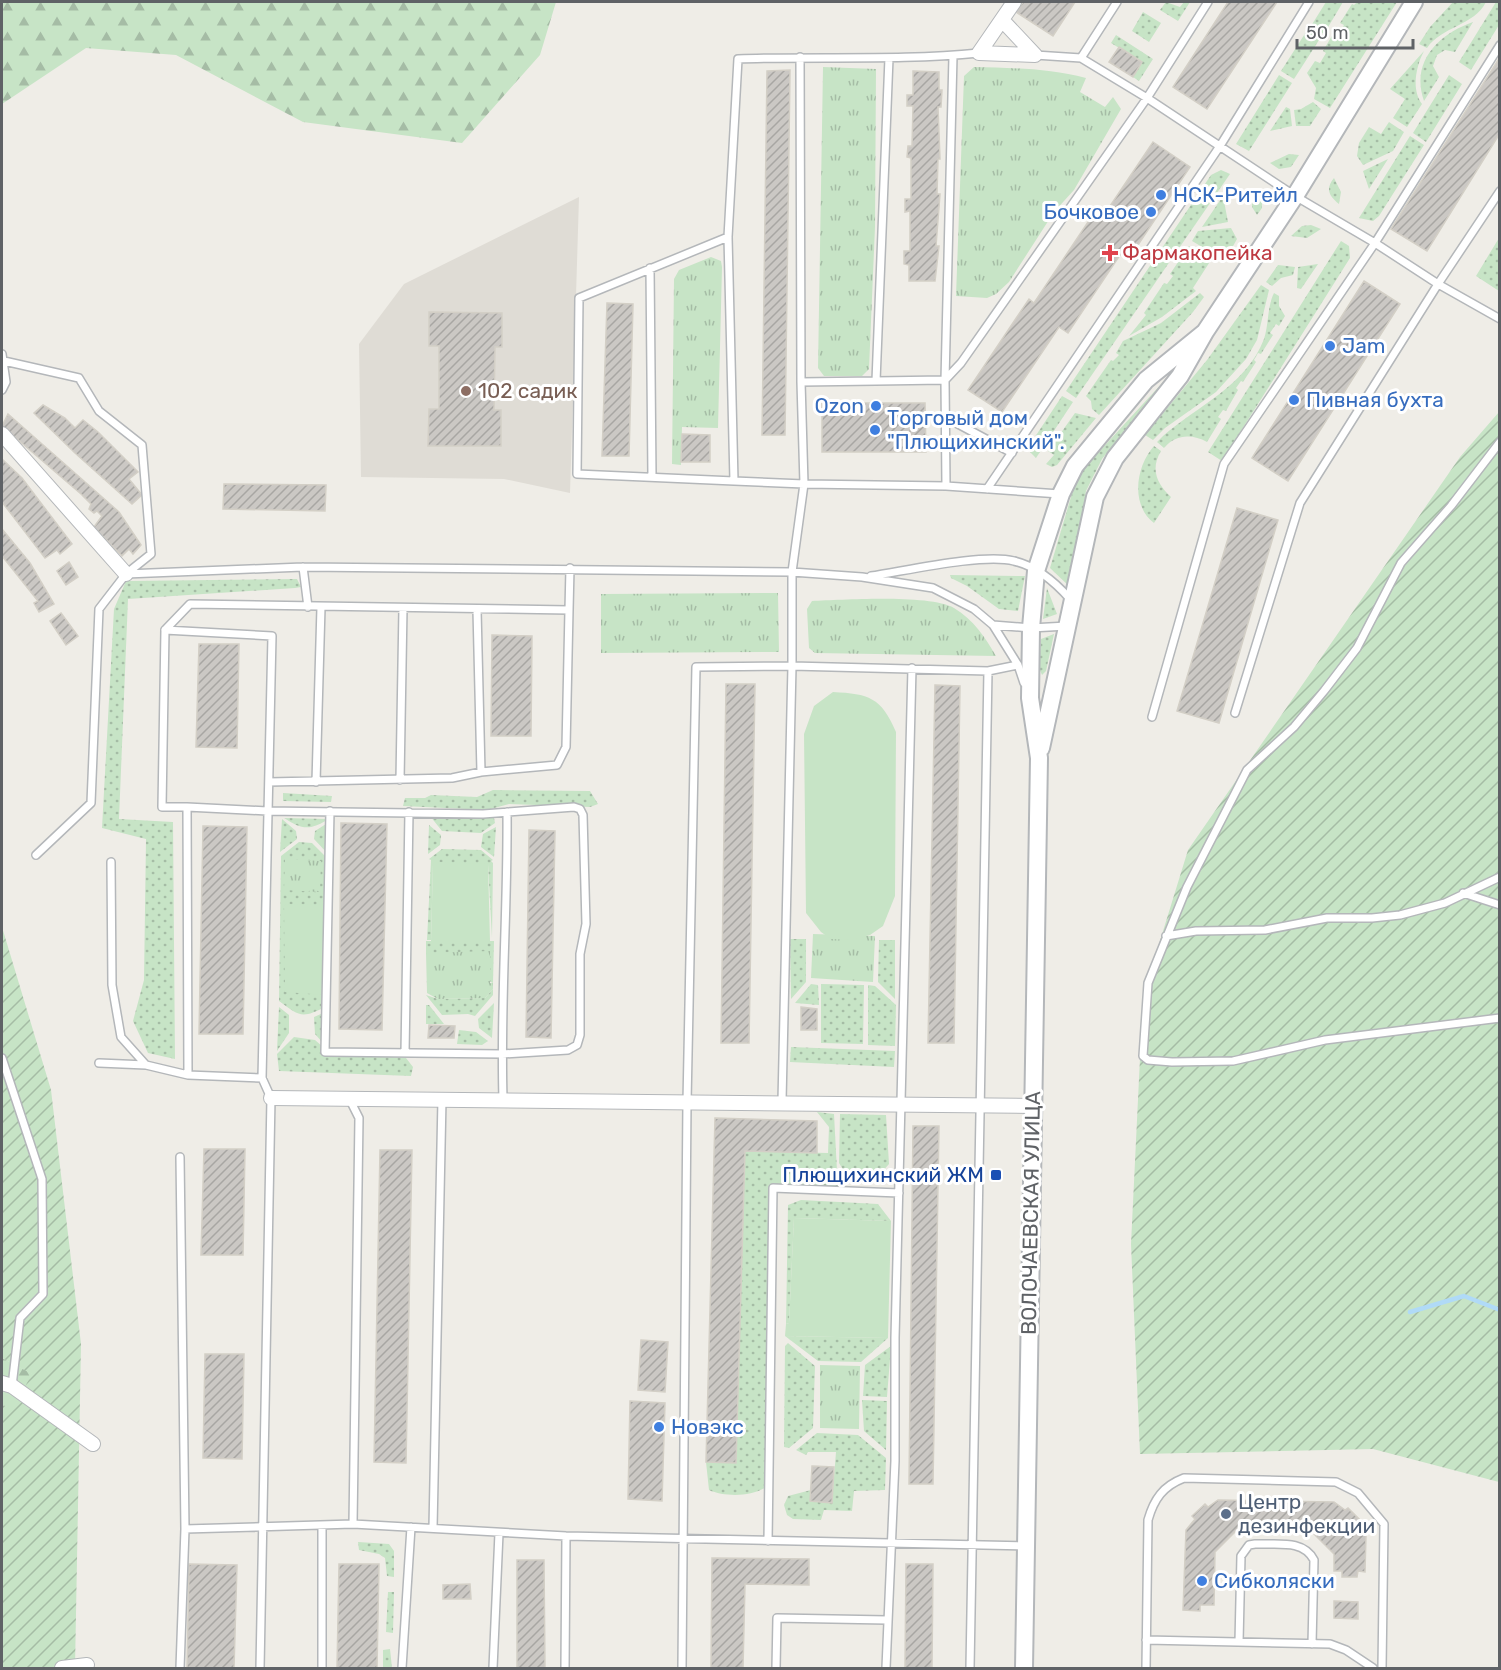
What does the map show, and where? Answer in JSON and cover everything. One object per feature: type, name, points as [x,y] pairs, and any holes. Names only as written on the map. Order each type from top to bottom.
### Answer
[{"type":"street","points":[[1014,2],[979,53],[1035,55]]},
{"type":"street","points":[[1205,332],[1295,196],[1414,2]]},
{"type":"street","points":[[1003,21],[1035,55]]},
{"type":"street","name":"ВОЛОЧАЕВСКАЯ УЛИЦА","points":[[1024,1668],[1039,758],[1030,698],[1031,628],[1036,571],[1061,494],[1075,466],[1146,380],[1205,332]]},
{"type":"street","name":"ВОЛОЧАЕВСКАЯ УЛИЦА","points":[[1039,758],[1095,497],[1115,458],[1167,395],[1205,332]]},
{"type":"street","points":[[2,434],[126,574]]},
{"type":"street","points":[[272,1098],[503,1098],[687,1102],[782,1101],[979,1107],[1034,1106]]},
{"type":"street","points":[[7,1384],[93,1444]]},
{"type":"street","points":[[62,1668],[87,1665]]},
{"type":"lane","points":[[1081,58],[1117,2]]},
{"type":"lane","points":[[801,382],[945,380],[961,363],[1147,98],[1208,2]]},
{"type":"lane","points":[[987,489],[1220,146],[1309,2]]},
{"type":"lane","points":[[1152,717],[1224,464],[1375,243],[1500,45]]},
{"type":"lane","points":[[734,481],[728,237],[738,59],[889,58],[979,53]]},
{"type":"lane","points":[[1035,55],[1081,58],[1147,98],[1295,196],[1375,243],[1438,284],[1500,319]]},
{"type":"lane","points":[[946,486],[945,380],[953,56]]},
{"type":"lane","points":[[782,1101],[792,572],[804,484],[801,382],[800,57]]},
{"type":"lane","points":[[876,381],[889,58]]},
{"type":"lane","points":[[1235,713],[1300,503],[1438,284],[1500,191]]},
{"type":"lane","points":[[728,237],[579,298],[576,474],[804,484],[946,486],[1061,494]]},
{"type":"lane","points":[[650,268],[652,477]]},
{"type":"lane","points":[[2,390],[6,382],[3,358],[79,378],[99,411],[142,445],[151,554],[126,574],[99,609],[91,803],[36,855]]},
{"type":"lane","points":[[945,417],[1012,453]]},
{"type":"lane","points":[[1500,441],[1451,506],[1401,563],[1357,648],[1294,727],[1247,770],[1187,887],[1148,983],[1143,1056],[1148,1060],[1233,1061],[1325,1040],[1500,1018]]},
{"type":"lane","points":[[862,577],[988,559],[1014,561],[1056,582],[1074,603]]},
{"type":"lane","points":[[126,574],[303,567],[570,568],[792,572],[862,577],[933,588],[974,609],[993,625],[1018,665],[1030,698]]},
{"type":"lane","points":[[303,567],[308,607]]},
{"type":"lane","points":[[269,782],[452,778],[481,772],[547,768],[557,765],[563,757],[567,740],[570,568]]},
{"type":"lane","points":[[330,811],[325,1052],[502,1054],[558,1051],[571,1049],[577,1045],[580,1035],[580,954],[586,924],[582,812],[574,807],[507,812],[409,812],[330,811],[267,811],[162,807],[165,630],[190,604],[569,610]]},
{"type":"lane","points":[[316,782],[321,607]]},
{"type":"lane","points":[[400,780],[404,608]]},
{"type":"lane","points":[[477,610],[481,772]]},
{"type":"lane","points":[[993,625],[1031,628],[1067,626]]},
{"type":"lane","points":[[165,630],[272,636],[262,1078],[272,1098],[265,1526],[260,1668]]},
{"type":"lane","points":[[682,1668],[687,1102],[696,667],[792,666],[988,671],[1018,665]]},
{"type":"lane","points":[[886,1668],[912,668]]},
{"type":"lane","points":[[970,1668],[988,671]]},
{"type":"lane","points":[[187,807],[188,1075]]},
{"type":"lane","points":[[405,1053],[409,812]]},
{"type":"lane","points":[[503,1098],[504,938],[508,901],[507,812]]},
{"type":"lane","points":[[111,862],[112,985],[121,1037],[146,1065]]},
{"type":"lane","points":[[1166,936],[1196,931],[1265,930],[1327,918],[1400,915],[1445,903],[1500,877]]},
{"type":"lane","points":[[1463,893],[1500,905]]},
{"type":"lane","points":[[2,1058],[42,1179],[43,1294],[20,1318],[7,1384]]},
{"type":"lane","points":[[99,1064],[146,1065],[188,1075],[262,1078]]},
{"type":"lane","points":[[349,1098],[359,1118],[353,1524]]},
{"type":"lane","points":[[433,1528],[442,1099]]},
{"type":"lane","points":[[180,1157],[185,1529],[180,1668]]},
{"type":"lane","points":[[768,1541],[773,1188],[899,1192]]},
{"type":"lane","points":[[1146,1668],[1148,1520],[1153,1502],[1164,1490],[1185,1478],[1336,1482],[1358,1493],[1384,1524],[1382,1668]]},
{"type":"lane","points":[[185,1529],[265,1526],[322,1527],[353,1524],[566,1536],[971,1547],[1025,1546]]},
{"type":"lane","points":[[322,1527],[322,1668]]},
{"type":"lane","points":[[402,1668],[411,1527]]},
{"type":"lane","points":[[493,1668],[499,1533]]},
{"type":"lane","points":[[565,1668],[566,1536]]},
{"type":"lane","points":[[1239,1642],[1241,1556],[1249,1545],[1266,1545],[1304,1547],[1314,1560],[1312,1644]]},
{"type":"lane","points":[[776,1668],[777,1618],[887,1620]]},
{"type":"lane","points":[[1146,1640],[1312,1644],[1339,1647],[1373,1668]]},
{"type":"shaded area","points":[[579,197],[570,493],[504,479],[361,477],[359,344],[404,284]]},
{"type":"green space","points":[[2,2],[556,2],[540,55],[462,143],[303,122],[176,55],[86,48],[2,104]]},
{"type":"green space","points":[[1166,2],[1180,7],[1184,2],[1190,2],[1178,21],[1160,10]]},
{"type":"green space","points":[[1326,2],[1343,2],[1324,34],[1311,26]]},
{"type":"green space","points":[[1397,2],[1330,108],[1314,99],[1316,88],[1307,73],[1315,61],[1320,63],[1326,53],[1323,51],[1333,34],[1337,36],[1344,25],[1340,23],[1352,4]]},
{"type":"green space","points":[[1453,2],[1486,2],[1474,16],[1441,35],[1427,48],[1419,44],[1430,27]]},
{"type":"green space","points":[[1496,2],[1499,2],[1499,25],[1471,70],[1459,62]]},
{"type":"green space","points":[[1143,12],[1161,23],[1149,42],[1132,31]]},
{"type":"green space","points":[[1473,22],[1455,52],[1445,50],[1437,55],[1433,66],[1439,77],[1424,101],[1421,73],[1430,51],[1449,34]]},
{"type":"green space","points":[[1308,29],[1321,37],[1294,79],[1281,71]]},
{"type":"green space","points":[[1116,35],[1153,59],[1139,81],[1133,77],[1142,62],[1111,43]]},
{"type":"green space","points":[[1424,51],[1416,78],[1417,92],[1422,104],[1407,127],[1393,118],[1405,99],[1390,89]]},
{"type":"green space","points":[[823,67],[876,69],[875,227],[869,369],[862,376],[824,376],[818,368]]},
{"type":"green space","points":[[974,67],[1044,70],[1086,78],[1080,92],[1105,107],[1113,97],[1121,109],[1074,190],[1054,212],[1009,282],[996,294],[987,298],[956,296],[964,76]]},
{"type":"green space","points":[[1279,75],[1292,83],[1249,151],[1236,144]]},
{"type":"green space","points":[[1449,75],[1462,84],[1426,142],[1413,133]]},
{"type":"green space","points":[[1313,102],[1321,109],[1310,126],[1296,126],[1294,110]]},
{"type":"green space","points":[[1286,107],[1290,109],[1292,126],[1270,131]]},
{"type":"green space","points":[[1389,122],[1404,132],[1393,151],[1363,165],[1357,156],[1359,143],[1369,127],[1381,134]]},
{"type":"green space","points":[[1410,136],[1424,145],[1379,216],[1373,221],[1359,218]]},
{"type":"green space","points":[[1289,154],[1299,155],[1291,167],[1279,169],[1270,163]]},
{"type":"green space","points":[[1388,159],[1369,189],[1363,171]]},
{"type":"green space","points":[[1221,170],[1230,174],[1076,398],[1066,391],[1211,175]]},
{"type":"green space","points":[[1334,178],[1341,192],[1339,204],[1329,192]]},
{"type":"green space","points":[[1252,189],[1262,199],[1262,208],[1257,215],[1252,207]]},
{"type":"green space","points":[[1223,196],[1228,222],[1202,227]]},
{"type":"green space","points":[[1311,225],[1321,229],[1307,238],[1291,236],[1302,226]]},
{"type":"green space","points":[[1231,228],[1237,239],[1228,255],[1217,249],[1214,254],[1192,241],[1198,231]]},
{"type":"green space","points":[[1499,238],[1499,291],[1476,276]]},
{"type":"green space","points":[[1341,241],[1349,246],[1350,258],[1222,461],[1208,452]]},
{"type":"green space","points":[[1189,246],[1211,260],[1193,288],[1196,291],[1162,317],[1129,336],[1146,315],[1144,313],[1164,283],[1167,284],[1173,276],[1170,274]]},
{"type":"green space","points":[[711,257],[721,261],[722,267],[718,428],[682,427],[681,465],[672,464],[674,279],[679,270]]},
{"type":"green space","points":[[1318,264],[1301,289],[1297,288],[1298,267]]},
{"type":"green space","points":[[1278,265],[1295,267],[1293,275],[1281,278],[1272,286],[1266,282]]},
{"type":"green space","points":[[1261,285],[1269,290],[1257,340],[1246,359],[1216,392],[1165,428],[1153,440],[1145,435],[1207,360]]},
{"type":"green space","points":[[1200,293],[1204,297],[1193,312],[1099,415],[1092,409],[1091,401],[1086,396],[1111,360],[1113,361],[1119,355],[1116,353],[1123,341],[1161,323]]},
{"type":"green space","points":[[1274,293],[1279,296],[1279,306],[1285,316],[1279,326],[1276,324],[1270,333],[1273,335],[1261,354],[1258,353],[1254,360],[1256,362],[1243,382],[1241,381],[1236,388],[1238,390],[1226,411],[1223,410],[1218,417],[1221,419],[1207,442],[1184,437],[1174,440],[1164,448],[1157,442],[1176,425],[1220,394],[1245,370],[1256,355],[1264,339]]},
{"type":"green space","points":[[1165,380],[1102,459],[1086,491],[1071,588],[1050,568],[1073,490],[1084,468]]},
{"type":"green space","points":[[1062,396],[1073,402],[1036,458],[1027,449]]},
{"type":"green space","points":[[1499,412],[1499,1482],[1373,1449],[1140,1454],[1131,1244],[1143,996],[1188,850],[1460,457]]},
{"type":"green space","points":[[1075,413],[1096,418],[1057,465],[1052,467],[1046,464],[1054,455],[1048,451]]},
{"type":"green space","points":[[1154,446],[1161,451],[1156,464],[1157,476],[1162,487],[1171,497],[1154,523],[1141,506],[1138,485],[1143,464]]},
{"type":"green space","points":[[950,575],[1025,576],[1018,611],[999,609],[967,586],[951,578]]},
{"type":"green space","points":[[297,579],[301,587],[128,599],[119,819],[173,822],[175,1059],[148,1053],[133,1021],[144,980],[146,839],[102,828],[114,609],[126,581]]},
{"type":"green space","points":[[1047,588],[1057,614],[1043,619]]},
{"type":"green space","points":[[778,593],[779,652],[601,653],[601,594]]},
{"type":"green space","points":[[906,599],[942,604],[954,608],[973,623],[996,656],[815,653],[809,648],[807,609],[812,601]]},
{"type":"green space","points":[[1054,634],[1046,671],[1042,675],[1039,668],[1041,639]]},
{"type":"green space","points":[[833,692],[865,696],[879,704],[896,732],[895,896],[883,926],[870,935],[851,940],[831,939],[821,932],[806,913],[804,734],[814,706]]},
{"type":"green space","points":[[493,790],[590,791],[598,804],[590,807],[509,804],[487,810],[403,806],[405,798],[425,798],[431,795],[477,797]]},
{"type":"green space","points":[[283,793],[332,796],[331,802],[283,801]]},
{"type":"green space","points":[[430,816],[494,818],[495,823],[481,833],[442,831]]},
{"type":"green space","points":[[284,818],[327,820],[315,826],[305,827]]},
{"type":"green space","points":[[282,819],[296,831],[297,839],[280,852]]},
{"type":"green space","points":[[326,824],[328,854],[314,839],[315,831]]},
{"type":"green space","points":[[429,825],[441,835],[440,845],[428,854]]},
{"type":"green space","points":[[496,827],[494,857],[481,847],[483,834]]},
{"type":"green space","points":[[299,842],[312,843],[327,858],[325,1007],[306,1014],[296,1013],[279,1001],[281,856]]},
{"type":"green space","points":[[442,849],[481,850],[493,860],[491,861],[493,863],[492,938],[488,864],[433,864],[431,940],[427,940],[431,860],[429,859]]},
{"type":"green space","points":[[285,859],[321,861],[320,892],[284,890]]},
{"type":"green space","points":[[438,862],[488,864],[490,941],[431,941],[433,864]]},
{"type":"green space","points":[[284,904],[327,905],[325,995],[285,992]]},
{"type":"green space","points":[[2,927],[51,1090],[81,1344],[75,1668],[2,1668],[2,1405],[13,1408],[32,1374],[2,1358]]},
{"type":"green space","points":[[813,934],[875,936],[873,982],[811,978]]},
{"type":"green space","points":[[790,939],[806,939],[806,982],[791,999]]},
{"type":"green space","points":[[879,940],[895,940],[895,999],[878,982]]},
{"type":"green space","points":[[426,941],[494,941],[493,983],[426,953]]},
{"type":"green space","points":[[490,951],[490,983],[493,983],[493,989],[485,998],[438,999],[427,993],[426,953]]},
{"type":"green space","points":[[811,984],[818,985],[819,1005],[795,1003]]},
{"type":"green space","points":[[821,984],[864,985],[863,1044],[821,1043]]},
{"type":"green space","points":[[868,985],[875,986],[896,1005],[895,1046],[868,1045]]},
{"type":"green space","points":[[493,989],[493,995],[475,1016],[442,1015],[426,995],[438,999],[485,998]]},
{"type":"green space","points":[[494,1003],[492,1038],[479,1028],[478,1019]]},
{"type":"green space","points":[[426,1005],[429,1005],[444,1024],[426,1024]]},
{"type":"green space","points":[[279,1007],[289,1015],[289,1033],[277,1051]]},
{"type":"green space","points":[[330,1010],[330,1051],[315,1034],[314,1017]]},
{"type":"green space","points":[[459,1030],[476,1032],[488,1041],[482,1045],[457,1044]]},
{"type":"green space","points":[[294,1037],[315,1040],[330,1053],[406,1058],[413,1067],[411,1076],[279,1071],[277,1054]]},
{"type":"green space","points":[[791,1047],[895,1051],[894,1067],[790,1062]]},
{"type":"green space","points":[[817,1112],[834,1114],[838,1190],[773,1188],[766,1487],[746,1494],[730,1495],[715,1492],[709,1490],[706,1462],[736,1463],[745,1151],[828,1153],[829,1127]]},
{"type":"green space","points":[[840,1114],[886,1115],[889,1164],[882,1172],[844,1171],[839,1163]]},
{"type":"green space","points":[[801,1200],[878,1204],[891,1221],[794,1218],[789,1323],[786,1324],[788,1205]]},
{"type":"green space","points":[[794,1218],[891,1221],[888,1338],[785,1336],[786,1324],[789,1323]]},
{"type":"green space","points":[[785,1336],[888,1338],[861,1362],[818,1361]]},
{"type":"green space","points":[[788,1343],[815,1366],[813,1428],[789,1448],[784,1447],[785,1346]]},
{"type":"green space","points":[[891,1346],[887,1397],[863,1396],[865,1365]]},
{"type":"green space","points":[[2,1358],[33,1374],[13,1409],[2,1405]]},
{"type":"green space","points":[[820,1365],[860,1366],[859,1429],[820,1428]]},
{"type":"green space","points":[[862,1400],[887,1401],[886,1450],[864,1431]]},
{"type":"green space","points":[[817,1433],[858,1435],[886,1458],[885,1490],[854,1491],[852,1511],[824,1510],[821,1520],[793,1519],[787,1515],[784,1505],[788,1496],[811,1490],[811,1501],[832,1502],[836,1452],[808,1452],[806,1455],[796,1450]]},
{"type":"green space","points":[[358,1542],[389,1544],[394,1551],[394,1577],[387,1576],[385,1558],[379,1554],[359,1550]]},
{"type":"green space","points":[[388,1592],[394,1592],[393,1633],[386,1632]]},
{"type":"green space","points":[[390,1649],[392,1668],[383,1668],[383,1650]]},
{"type":"building","points":[[1023,2],[1075,2],[1053,36],[1016,12]]},
{"type":"building","points":[[1228,2],[1277,2],[1207,109],[1173,87]]},
{"type":"building","points":[[1119,47],[1142,62],[1133,77],[1109,62]]},
{"type":"building","points":[[1500,57],[1500,133],[1427,251],[1391,229]]},
{"type":"building","points":[[790,70],[785,435],[762,435],[767,71]]},
{"type":"building","points":[[913,71],[939,72],[939,90],[942,90],[941,107],[938,107],[940,159],[938,159],[937,194],[940,194],[936,246],[939,246],[935,281],[909,281],[909,265],[904,264],[904,251],[910,251],[910,211],[905,212],[905,199],[911,199],[911,158],[907,157],[908,146],[912,146],[913,106],[907,106],[907,95],[913,95]]},
{"type":"building","points":[[1153,142],[1190,167],[1136,248],[1128,243],[1068,333],[1059,327],[1002,412],[968,390],[1029,299],[1034,303],[1092,216],[1100,221]]},
{"type":"building","points":[[1364,281],[1400,304],[1288,481],[1252,458]]},
{"type":"building","points":[[607,303],[633,304],[629,456],[602,456]]},
{"type":"building","points":[[429,312],[502,313],[502,347],[495,347],[494,410],[501,410],[501,446],[428,446],[429,409],[439,409],[439,346],[429,346]]},
{"type":"building","points":[[822,403],[925,403],[926,452],[822,452]]},
{"type":"building","points":[[43,405],[65,418],[75,428],[83,420],[98,432],[138,472],[129,479],[142,495],[132,504],[75,453],[34,413]]},
{"type":"building","points":[[8,414],[119,512],[141,545],[133,554],[129,549],[122,556],[94,527],[102,516],[97,511],[94,513],[89,509],[91,504],[2,426]]},
{"type":"building","points":[[682,434],[710,435],[710,462],[681,462]]},
{"type":"building","points":[[2,459],[22,478],[72,544],[60,554],[57,550],[45,558],[2,502]]},
{"type":"building","points":[[224,484],[326,485],[325,511],[223,509]]},
{"type":"building","points":[[1237,508],[1278,520],[1219,723],[1177,711]]},
{"type":"building","points":[[2,529],[30,563],[54,604],[39,612],[34,603],[38,601],[2,556]]},
{"type":"building","points":[[69,562],[78,577],[66,585],[57,571]]},
{"type":"building","points":[[61,613],[78,636],[66,645],[50,621]]},
{"type":"building","points":[[492,635],[532,636],[531,736],[491,736]]},
{"type":"building","points":[[199,644],[239,644],[237,748],[196,747]]},
{"type":"building","points":[[726,684],[755,684],[749,1043],[721,1043]]},
{"type":"building","points":[[935,685],[960,686],[954,1043],[928,1043]]},
{"type":"building","points":[[341,823],[387,824],[382,1030],[339,1029]]},
{"type":"building","points":[[203,826],[247,827],[243,1034],[199,1034]]},
{"type":"building","points":[[529,830],[555,831],[551,1038],[526,1037]]},
{"type":"building","points":[[801,1007],[817,1009],[817,1030],[801,1030]]},
{"type":"building","points":[[429,1025],[455,1026],[454,1038],[428,1038]]},
{"type":"building","points":[[715,1118],[817,1121],[817,1153],[745,1151],[736,1463],[706,1462]]},
{"type":"building","points":[[913,1126],[939,1126],[933,1484],[909,1484]]},
{"type":"building","points":[[204,1149],[245,1149],[243,1255],[201,1255]]},
{"type":"building","points":[[380,1150],[412,1150],[406,1463],[374,1462]]},
{"type":"building","points":[[641,1340],[668,1342],[665,1392],[638,1390]]},
{"type":"building","points":[[205,1354],[244,1354],[242,1459],[203,1458]]},
{"type":"building","points":[[630,1401],[665,1403],[662,1501],[628,1499]]},
{"type":"building","points":[[812,1466],[834,1467],[832,1503],[810,1501]]},
{"type":"building","points":[[1218,1500],[1334,1502],[1345,1510],[1348,1508],[1361,1521],[1358,1523],[1366,1535],[1365,1572],[1358,1571],[1357,1577],[1342,1577],[1342,1571],[1334,1571],[1334,1554],[1311,1531],[1238,1529],[1215,1552],[1214,1605],[1200,1605],[1200,1611],[1183,1610],[1186,1530],[1195,1519],[1192,1516],[1205,1504],[1208,1507]]},
{"type":"building","points":[[712,1558],[809,1559],[809,1585],[745,1584],[743,1668],[711,1668]]},
{"type":"building","points":[[517,1560],[544,1560],[545,1668],[517,1668]]},
{"type":"building","points":[[189,1564],[237,1565],[234,1668],[187,1668]]},
{"type":"building","points":[[339,1564],[379,1564],[377,1668],[337,1668]]},
{"type":"building","points":[[906,1564],[933,1564],[932,1668],[905,1668]]},
{"type":"building","points":[[470,1584],[471,1599],[443,1599],[443,1585]]},
{"type":"building","points":[[1334,1601],[1358,1602],[1358,1619],[1334,1618]]},
{"type":"waterway","points":[[1410,1312],[1464,1296],[1500,1310]]},
{"type":"place","name":"НСК-Ритейл","points":[[1161,195]]},
{"type":"place","name":"Бочковое","points":[[1151,212]]},
{"type":"place","name":"Фармакопейка","points":[[1110,253]]},
{"type":"place","name":"Jam","points":[[1330,346]]},
{"type":"place","name":"102 садик","points":[[466,391]]},
{"type":"place","name":"Пивная бухта","points":[[1294,400]]},
{"type":"place","name":"Ozon","points":[[876,406]]},
{"type":"place","name":"Торговый дом \"Плющихинский\".","points":[[875,430]]},
{"type":"place","name":"Плющихинский ЖМ","points":[[996,1175]]},
{"type":"place","name":"Новэкс","points":[[659,1427]]},
{"type":"place","name":"Центр дезинфекции","points":[[1226,1514]]},
{"type":"place","name":"Сибколяски","points":[[1202,1581]]}]
